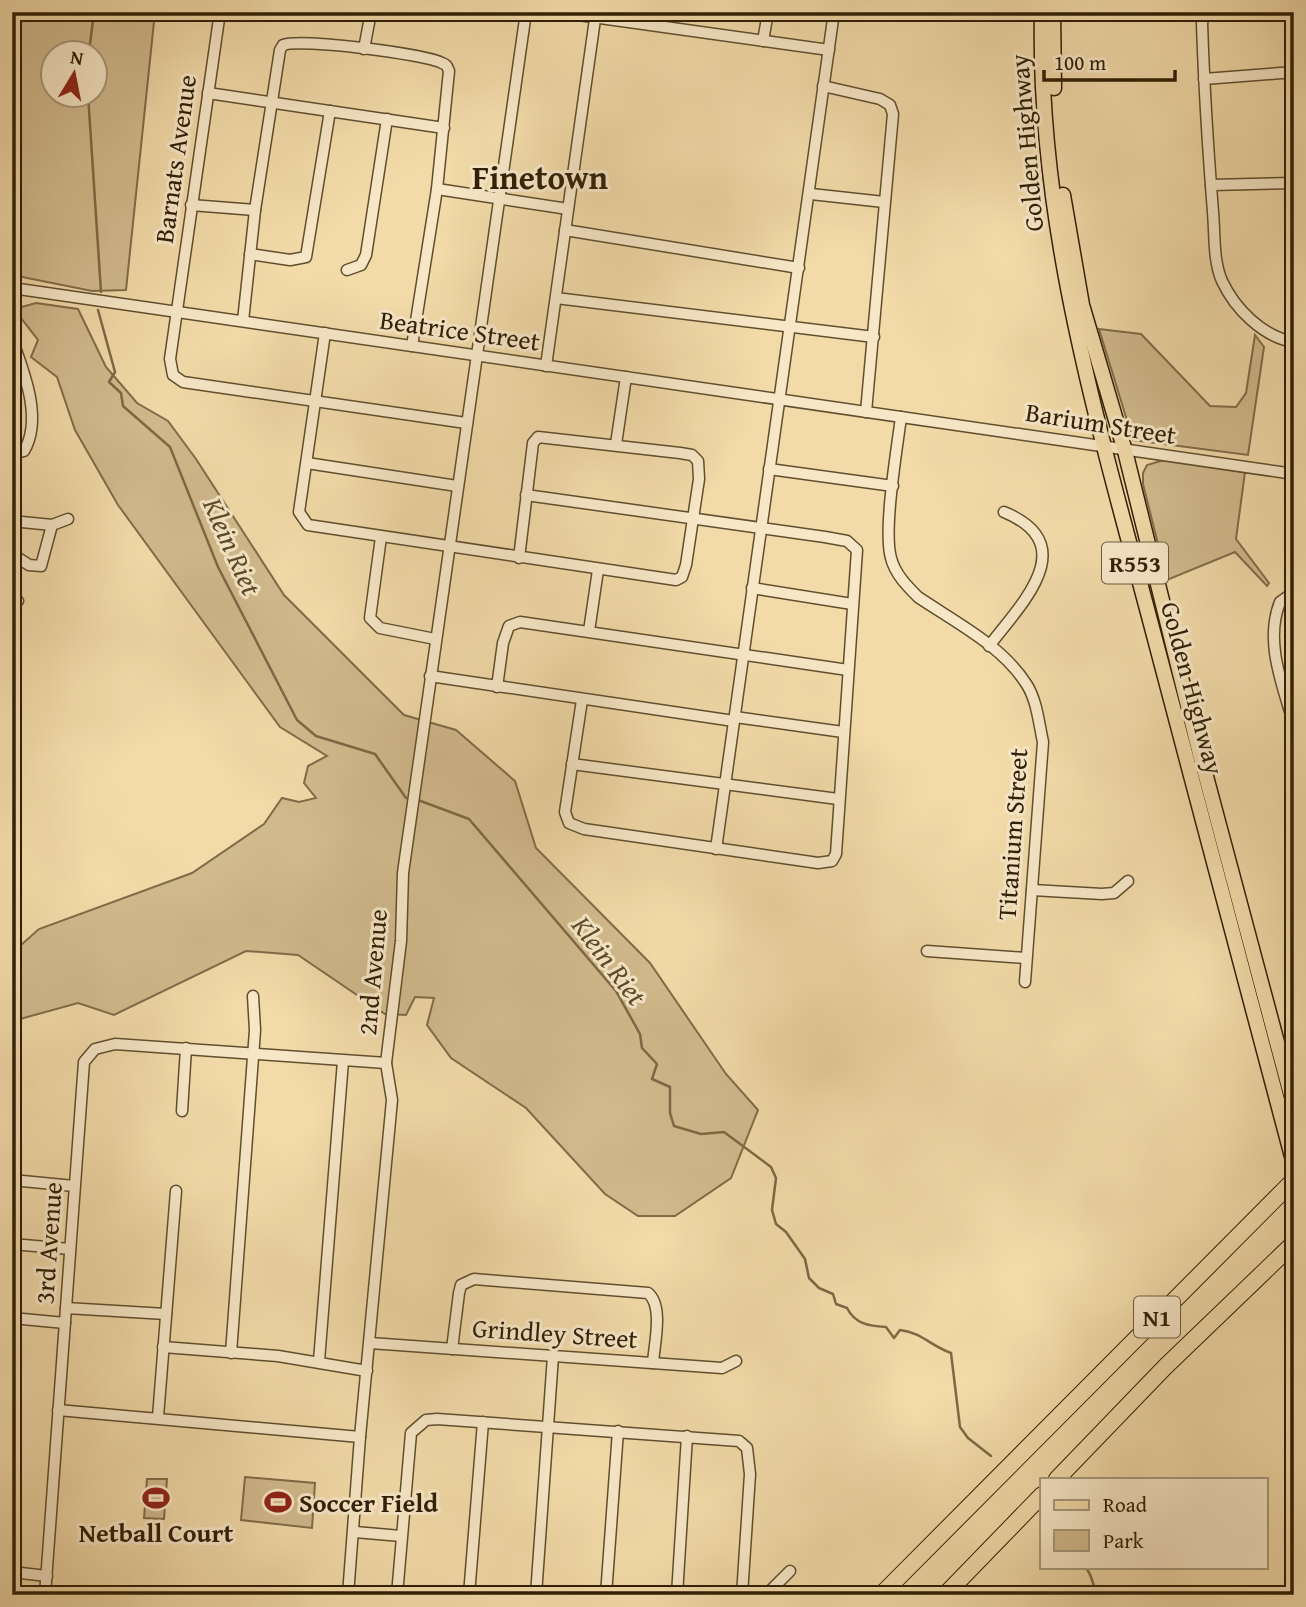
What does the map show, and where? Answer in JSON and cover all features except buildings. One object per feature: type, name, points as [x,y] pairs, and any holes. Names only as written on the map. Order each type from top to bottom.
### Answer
[{"type":"highway","name":"N1","points":[[881,1595],[1294,1180]]},
{"type":"highway","name":"N1","points":[[1058,1478],[1165,1367],[1294,1243]]},
{"type":"highway","points":[[945,1595],[1040,1497]]},
{"type":"main road","name":"Golden Highway","points":[[1042,12],[1045,104],[1056,228],[1067,292],[1103,445],[1294,1164]]},
{"type":"main road","name":"Golden Highway","points":[[1053,12],[1054,104],[1068,237],[1082,305],[1125,451],[1200,754],[1293,1104]]},
{"type":"street","name":"Barnats Avenue","points":[[220,12],[191,205],[170,359],[171,369],[178,379],[315,402]]},
{"type":"street","points":[[364,49],[371,12]]},
{"type":"street","name":"2nd Avenue","points":[[348,1595],[392,1100],[387,1063],[401,941],[403,873],[526,12]]},
{"type":"street","points":[[558,12],[596,15],[829,50]]},
{"type":"street","points":[[764,41],[768,12]]},
{"type":"street","points":[[716,849],[778,399],[811,194],[822,86],[834,12]]},
{"type":"street","points":[[1205,12],[1202,23],[1204,79],[1217,264],[1222,281],[1258,326],[1277,338],[1294,342]]},
{"type":"street","points":[[546,366],[596,15]]},
{"type":"street","points":[[243,321],[255,210],[271,102],[283,44],[304,43],[364,49],[434,60],[447,66],[450,78],[437,189],[412,346]]},
{"type":"street","points":[[1204,79],[1294,72]]},
{"type":"street","points":[[822,86],[880,99],[892,109],[866,412]]},
{"type":"street","points":[[208,93],[444,128]]},
{"type":"street","points":[[250,254],[290,260],[306,257],[330,111]]},
{"type":"street","points":[[347,270],[361,265],[366,255],[387,119]]},
{"type":"street","points":[[1211,185],[1294,183]]},
{"type":"street","points":[[437,189],[568,209]]},
{"type":"street","points":[[811,194],[884,202]]},
{"type":"street","points":[[191,205],[255,210]]},
{"type":"street","points":[[565,230],[799,268]]},
{"type":"street","name":"Beatrice Street","points":[[12,288],[901,417]]},
{"type":"street","points":[[556,298],[874,337]]},
{"type":"street","points":[[325,333],[299,512],[300,518],[308,525],[324,529],[598,570],[679,578],[686,565],[700,468],[695,457],[616,444],[538,437],[533,443],[519,558]]},
{"type":"street","points":[[12,339],[29,393],[31,417],[27,445],[23,451],[12,454]]},
{"type":"street","points":[[616,444],[626,377]]},
{"type":"street","points":[[315,402],[466,423]]},
{"type":"street","name":"Barium Street","points":[[901,417],[1294,474]]},
{"type":"street","name":"Titanium Street","points":[[901,417],[893,486],[890,556],[898,573],[918,597],[1004,658],[1028,686],[1043,742],[1025,982]]},
{"type":"street","points":[[307,463],[457,486]]},
{"type":"street","points":[[769,469],[893,486]]},
{"type":"street","points":[[526,495],[842,540],[854,546],[858,554],[852,604],[836,854],[828,863],[575,827],[569,823],[565,812],[582,700]]},
{"type":"street","points":[[989,646],[1037,583],[1043,565],[1042,550],[1032,531],[1020,519],[1004,512]]},
{"type":"street","points":[[12,521],[52,525],[68,519]]},
{"type":"street","points":[[15,556],[29,565],[41,566],[52,525]]},
{"type":"street","points":[[382,537],[370,618],[380,628],[435,639]]},
{"type":"street","points":[[589,631],[598,570]]},
{"type":"street","points":[[752,587],[852,604]]},
{"type":"street","points":[[1294,592],[1280,602],[1273,631],[1275,654],[1294,725]]},
{"type":"street","points":[[498,687],[505,634],[513,623],[589,631],[848,670]]},
{"type":"street","points":[[430,676],[582,700],[843,732]]},
{"type":"street","points":[[572,764],[838,799]]},
{"type":"street","points":[[1032,890],[1102,894],[1114,892],[1128,881]]},
{"type":"street","points":[[927,951],[1025,958]]},
{"type":"street","points":[[231,1353],[252,1054],[253,996]]},
{"type":"street","name":"3rd Avenue","points":[[45,1595],[83,1062],[89,1053],[103,1045],[186,1048]]},
{"type":"street","points":[[182,1111],[186,1048],[387,1063]]},
{"type":"street","points":[[319,1361],[343,1061]]},
{"type":"street","points":[[12,1180],[74,1186]]},
{"type":"street","points":[[158,1417],[176,1191]]},
{"type":"street","points":[[12,1244],[70,1249]]},
{"type":"street","points":[[452,1349],[459,1293],[467,1279],[641,1292],[653,1298],[656,1308],[653,1363]]},
{"type":"street","points":[[66,1308],[166,1314]]},
{"type":"street","points":[[12,1318],[65,1323]]},
{"type":"street","name":"Grindley Street","points":[[370,1343],[722,1368],[736,1361]]},
{"type":"street","points":[[163,1347],[319,1361],[367,1371]]},
{"type":"street","points":[[536,1595],[553,1356]]},
{"type":"street","points":[[58,1410],[360,1437]]},
{"type":"street","points":[[397,1595],[410,1440],[414,1429],[426,1420],[739,1441],[747,1448],[750,1474],[742,1595]]},
{"type":"street","points":[[469,1595],[484,1422]]},
{"type":"street","points":[[606,1595],[618,1431]]},
{"type":"street","points":[[677,1595],[687,1436]]},
{"type":"street","points":[[355,1532],[401,1536]]},
{"type":"street","points":[[766,1595],[790,1571]]},
{"type":"street","points":[[12,1572],[47,1576]]},
{"type":"green space","points":[[12,12],[155,12],[126,290],[92,291],[12,275],[12,130],[16,98],[12,98]]},
{"type":"green space","points":[[36,303],[78,309],[106,367],[137,403],[168,421],[196,459],[284,595],[404,715],[456,730],[515,781],[536,848],[650,963],[726,1074],[758,1110],[731,1178],[675,1216],[638,1216],[605,1194],[526,1108],[451,1058],[427,1025],[434,998],[415,997],[406,1015],[385,1014],[298,955],[246,951],[114,1015],[78,1003],[20,1019],[12,1032],[12,953],[39,929],[192,873],[264,824],[282,798],[299,802],[316,798],[304,783],[308,766],[327,756],[280,727],[118,505],[75,430],[57,377],[31,357],[38,340],[14,309]]},
{"type":"green space","points":[[1099,329],[1141,334],[1210,406],[1236,407],[1246,393],[1255,335],[1264,347],[1248,455],[1133,440]]},
{"type":"green space","points":[[1164,460],[1245,472],[1236,539],[1269,583],[1267,586],[1235,552],[1167,580],[1143,484],[1143,473],[1147,465]]},
{"type":"green space","name":"Soccer Field","points":[[245,1477],[315,1483],[312,1528],[241,1520]]},
{"type":"green space","name":"Netball Court","points":[[147,1479],[167,1479],[164,1519],[144,1518]]},
{"type":"waterway","name":"Klein Riet","points":[[91,38],[94,12]]},
{"type":"waterway","name":"Klein Riet","points":[[89,108],[101,292]]},
{"type":"waterway","name":"Klein Riet","points":[[98,310],[115,372],[109,382],[121,393],[123,406],[170,447],[218,567],[297,720],[316,736],[375,754],[406,798]]},
{"type":"waterway","name":"Klein Riet","points":[[418,800],[469,819],[616,991],[640,1034],[642,1048],[657,1064],[652,1079],[670,1087],[670,1113],[674,1126],[701,1134],[724,1132],[771,1167],[776,1178],[772,1210],[776,1224],[786,1232],[805,1259],[809,1278],[819,1288],[833,1294],[836,1304],[847,1308],[858,1321],[886,1327],[894,1338],[900,1330],[915,1334],[951,1353],[960,1427],[968,1438],[991,1456]]},
{"type":"waterway","name":"Klein Riet","points":[[1086,1568],[1099,1595]]},
{"type":"place","name":"Netball Court","points":[[156,1498]]},
{"type":"place","name":"Soccer Field","points":[[278,1502]]},
{"type":"district","name":"Finetown","points":[[540,177]]}]
